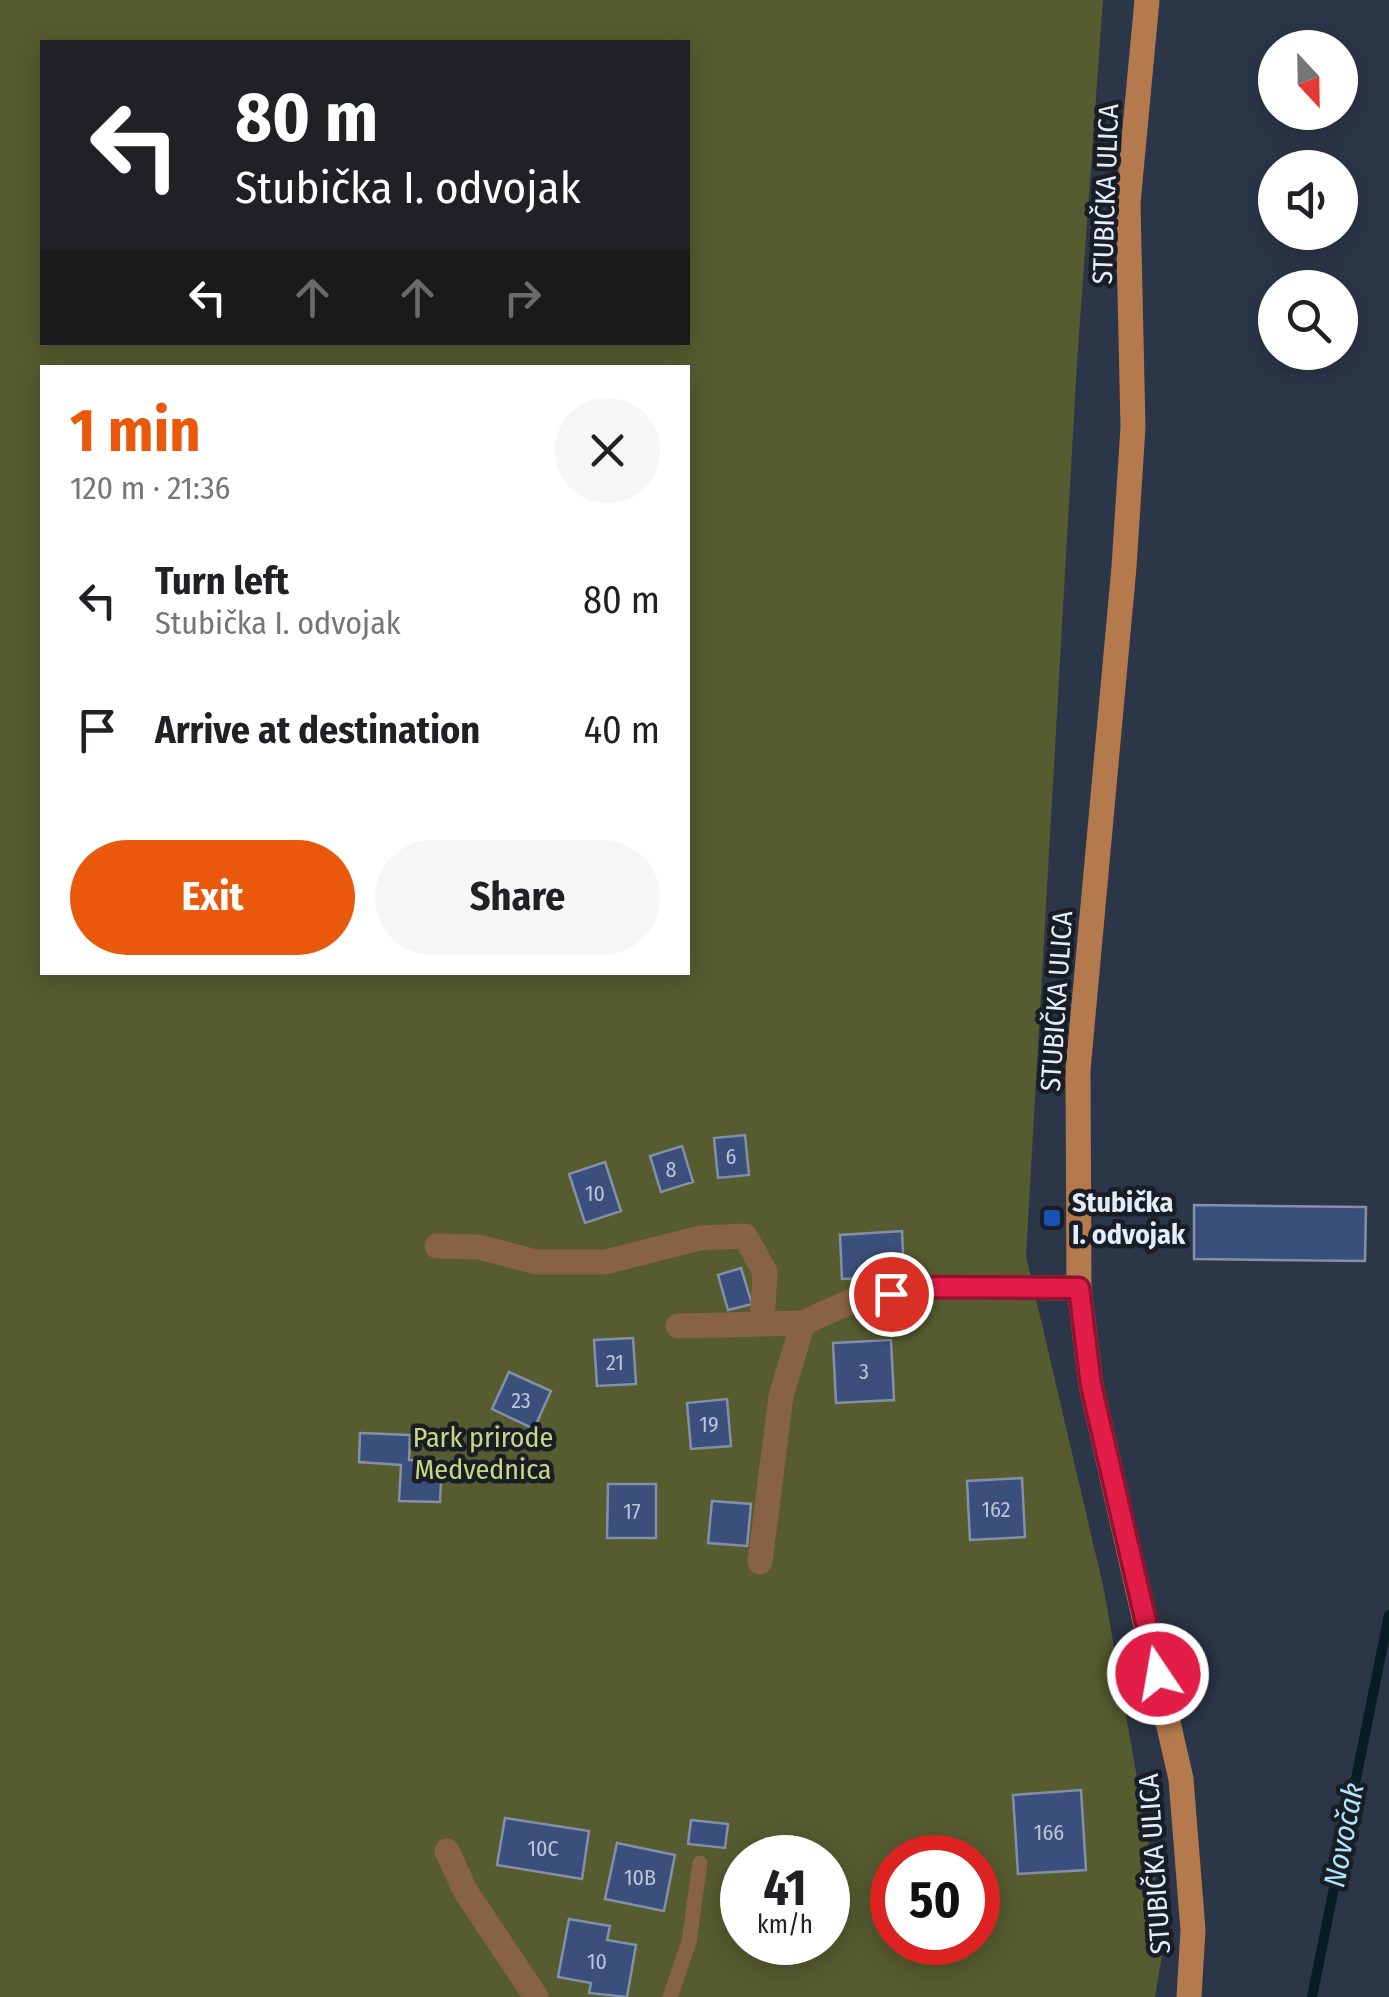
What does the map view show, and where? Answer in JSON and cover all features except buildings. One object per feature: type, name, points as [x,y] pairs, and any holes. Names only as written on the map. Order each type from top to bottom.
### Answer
[{"type":"main road","name":"STUBIČKA ULICA","points":[[1147,0],[1128,204],[1134,426],[1078,1070],[1079,1288],[1091,1385],[1180,1778],[1193,1930],[1190,1997]]},
{"type":"street","points":[[438,1246],[479,1248],[536,1262],[605,1262],[700,1238],[746,1236],[765,1272],[762,1324]]},
{"type":"street","points":[[678,1326],[803,1322],[854,1300],[929,1287],[1079,1288]]},
{"type":"street","points":[[760,1562],[781,1396],[803,1322]]},
{"type":"street","points":[[447,1851],[466,1892],[536,1997]]},
{"type":"lane","points":[[670,1997],[689,1942],[700,1863]]},
{"type":"green space","name":"Park prirode Medvednica","points":[[0,0],[1103,0],[1077,363],[1026,1256],[1104,1590],[1165,1937],[1155,1997],[0,1997]]},
{"type":"waterway","name":"Novočak","points":[[1312,1997],[1389,1615]]},
{"type":"place","name":"Stubička I. odvojak","points":[[1052,1218]]},
{"type":"route","points":[[891,1294],[929,1287],[1079,1288],[1091,1385],[1158,1674]]}]
